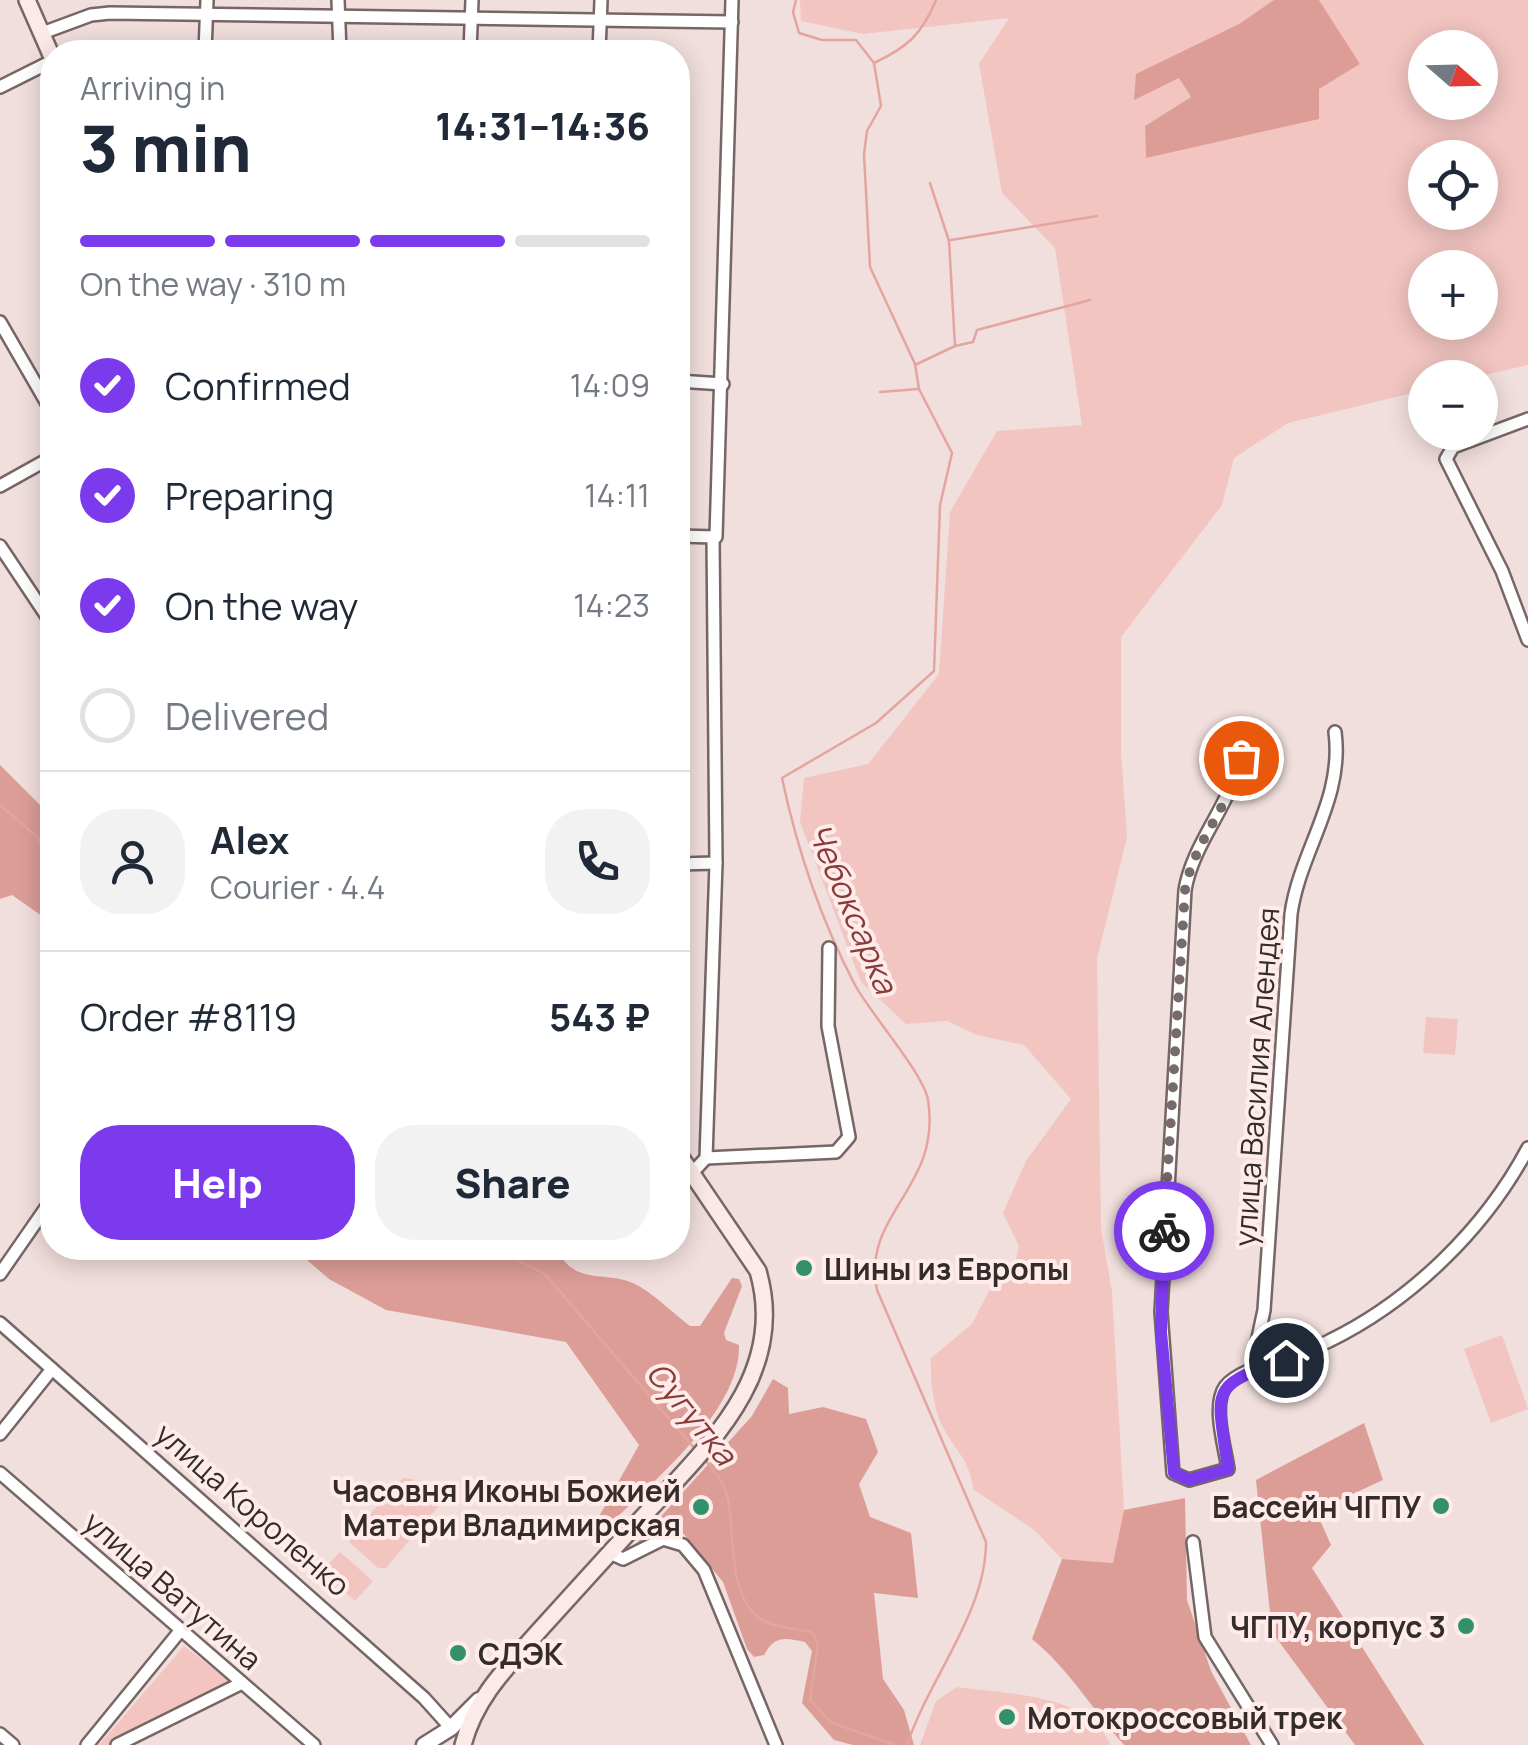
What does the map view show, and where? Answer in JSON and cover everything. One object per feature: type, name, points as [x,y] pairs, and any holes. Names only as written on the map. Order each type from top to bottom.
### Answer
[{"type":"main road","points":[[27,0],[44,40]]},
{"type":"main road","points":[[36,0],[48,40]]},
{"type":"main road","points":[[461,1745],[486,1692],[716,1438],[754,1374],[765,1312],[761,1282],[750,1257],[690,1168]]},
{"type":"street","points":[[205,40],[207,0]]},
{"type":"street","points":[[338,0],[339,40]]},
{"type":"street","points":[[471,40],[472,0]]},
{"type":"street","points":[[600,40],[601,0]]},
{"type":"street","points":[[693,1172],[706,1158],[716,863],[715,538],[723,384],[732,0]]},
{"type":"street","points":[[46,32],[91,15],[732,22]]},
{"type":"street","points":[[0,87],[40,65]]},
{"type":"street","points":[[0,322],[40,391]]},
{"type":"street","points":[[690,381],[723,384]]},
{"type":"street","points":[[1528,420],[1453,448],[1446,459],[1502,571],[1528,640]]},
{"type":"street","points":[[0,486],[40,464]]},
{"type":"street","points":[[690,537],[715,538]]},
{"type":"street","points":[[0,546],[40,606]]},
{"type":"street","name":"улица Василия Алендея","points":[[1251,1371],[1264,1310],[1291,914],[1303,866],[1332,795],[1337,770],[1335,732]]},
{"type":"street","points":[[1240,740],[1238,774],[1195,852],[1185,890],[1161,1312],[1174,1473],[1189,1480],[1228,1469],[1221,1394],[1234,1378],[1330,1341],[1412,1288],[1484,1212],[1528,1148]]},
{"type":"street","points":[[690,864],[716,863]]},
{"type":"street","points":[[706,1158],[836,1152],[846,1145],[849,1137],[828,1026],[829,948]]},
{"type":"street","points":[[0,1274],[40,1216]]},
{"type":"street","name":"улица Короленко","points":[[0,1324],[400,1676],[451,1728],[461,1745]]},
{"type":"street","points":[[0,1434],[52,1368]]},
{"type":"street","name":"улица Ватутина","points":[[0,1473],[314,1745]]},
{"type":"street","points":[[610,1553],[624,1559],[663,1538],[694,1555],[776,1745]]},
{"type":"street","points":[[1194,1542],[1204,1637],[1272,1745]]},
{"type":"street","points":[[87,1745],[180,1631]]},
{"type":"street","points":[[118,1745],[242,1683]]},
{"type":"street","points":[[424,1745],[451,1728],[486,1692]]},
{"type":"street","points":[[0,1734],[13,1745]]},
{"type":"shaded area","points":[[800,0],[1274,0],[1239,24],[1180,78],[1191,97],[1145,126],[1146,158],[1319,89],[1360,64],[1319,0],[1528,0],[1528,365],[1498,372],[1498,360],[1408,360],[1408,394],[1288,423],[1234,458],[1222,505],[1121,637],[1121,752],[1127,837],[1097,959],[1101,1228],[1112,1292],[1124,1510],[1113,1563],[1062,1559],[1034,1530],[974,1490],[966,1464],[941,1423],[932,1386],[931,1358],[972,1324],[989,1291],[1013,1273],[1019,1246],[1003,1213],[1026,1161],[1071,1099],[1024,1045],[977,1035],[947,1021],[906,1024],[861,982],[800,822],[804,778],[868,764],[939,674],[950,512],[997,431],[1082,425],[1055,248],[1002,193],[979,64],[1009,18],[863,34],[801,21]]},
{"type":"shaded area","points":[[1274,0],[1319,0],[1360,64],[1319,89],[1319,119],[1146,158],[1145,126],[1191,97],[1179,78],[1134,100],[1136,74],[1239,24]]},
{"type":"shaded area","points":[[0,765],[40,805],[40,915],[12,895],[0,899]]},
{"type":"shaded area","points":[[1426,1017],[1458,1019],[1455,1055],[1423,1053]]},
{"type":"shaded area","points":[[307,1260],[563,1260],[583,1273],[639,1286],[690,1326],[700,1326],[732,1278],[739,1279],[742,1286],[724,1333],[726,1340],[739,1345],[736,1370],[725,1396],[689,1446],[603,1531],[597,1520],[639,1445],[566,1342],[386,1310],[329,1279]]},
{"type":"shaded area","points":[[1502,1335],[1528,1409],[1491,1423],[1464,1349]]},
{"type":"shaded area","points":[[773,1379],[788,1388],[789,1414],[823,1407],[866,1419],[878,1452],[859,1484],[870,1517],[911,1533],[918,1598],[874,1593],[883,1679],[904,1710],[914,1745],[853,1745],[834,1740],[802,1703],[812,1651],[805,1642],[781,1640],[764,1655],[754,1657],[747,1649],[723,1582],[673,1521],[640,1546],[636,1544],[752,1416]]},
{"type":"shaded area","points":[[1364,1423],[1383,1480],[1316,1511],[1331,1545],[1312,1568],[1424,1745],[1355,1745],[1272,1632],[1256,1480]]},
{"type":"shaded area","points":[[403,1478],[412,1479],[437,1500],[437,1508],[386,1568],[378,1568],[350,1543],[350,1536]]},
{"type":"shaded area","points":[[1185,1498],[1187,1600],[1211,1671],[1251,1745],[1124,1745],[1069,1676],[1032,1639],[1062,1559],[1113,1563],[1124,1510]]},
{"type":"shaded area","points":[[340,1552],[373,1581],[355,1601],[322,1571]]},
{"type":"shaded area","points":[[184,1646],[230,1682],[112,1745],[99,1745]]},
{"type":"shaded area","name":"Мотокроссовый трек","points":[[957,1687],[1044,1699],[1066,1706],[1100,1728],[1110,1745],[920,1745],[936,1701]]},
{"type":"waterway","name":"Чебоксарка","points":[[796,0],[793,12],[799,33],[822,40],[856,40],[874,63],[881,106],[867,131],[864,154],[870,267],[915,364],[919,389],[952,453],[940,505],[934,671],[876,723],[782,778],[811,884],[831,935],[862,997],[917,1075],[928,1100],[929,1131],[924,1156],[880,1240],[875,1263],[877,1290],[986,1542],[984,1568],[967,1620],[907,1745]]},
{"type":"waterway","points":[[874,63],[912,38],[936,0]]},
{"type":"waterway","points":[[917,364],[955,346],[949,241],[930,183]]},
{"type":"waterway","points":[[951,240],[1097,216]]},
{"type":"waterway","points":[[955,346],[973,342],[977,330],[1090,300]]},
{"type":"waterway","points":[[880,392],[918,389]]},
{"type":"waterway","name":"Сугутка","points":[[0,805],[40,842]]},
{"type":"waterway","name":"Сугутка","points":[[518,1260],[545,1274],[695,1449]]},
{"type":"waterway","name":"Сугутка","points":[[704,1459],[726,1493],[735,1566],[744,1599],[766,1622],[812,1632],[818,1644],[810,1700],[832,1723],[896,1745]]},
{"type":"way so far","points":[[1164,1231],[1188,871],[1238,774],[1241,758]]},
{"type":"place","name":"Шины из Европы","points":[[804,1268]]},
{"type":"place","name":"Бассейн ЧГПУ","points":[[1441,1506]]},
{"type":"place","name":"Часовня Иконы Божией Матери Владимирская","points":[[701,1507]]},
{"type":"place","name":"ЧГПУ, корпус 3","points":[[1466,1626]]},
{"type":"place","name":"СДЭК","points":[[458,1653]]},
{"type":"place","name":"Мотокроссовый трек","points":[[1007,1717]]},
{"type":"route","points":[[1164,1231],[1161,1332],[1170,1464],[1178,1477],[1189,1480],[1228,1469],[1220,1407],[1224,1388],[1242,1374],[1286,1360]]}]
